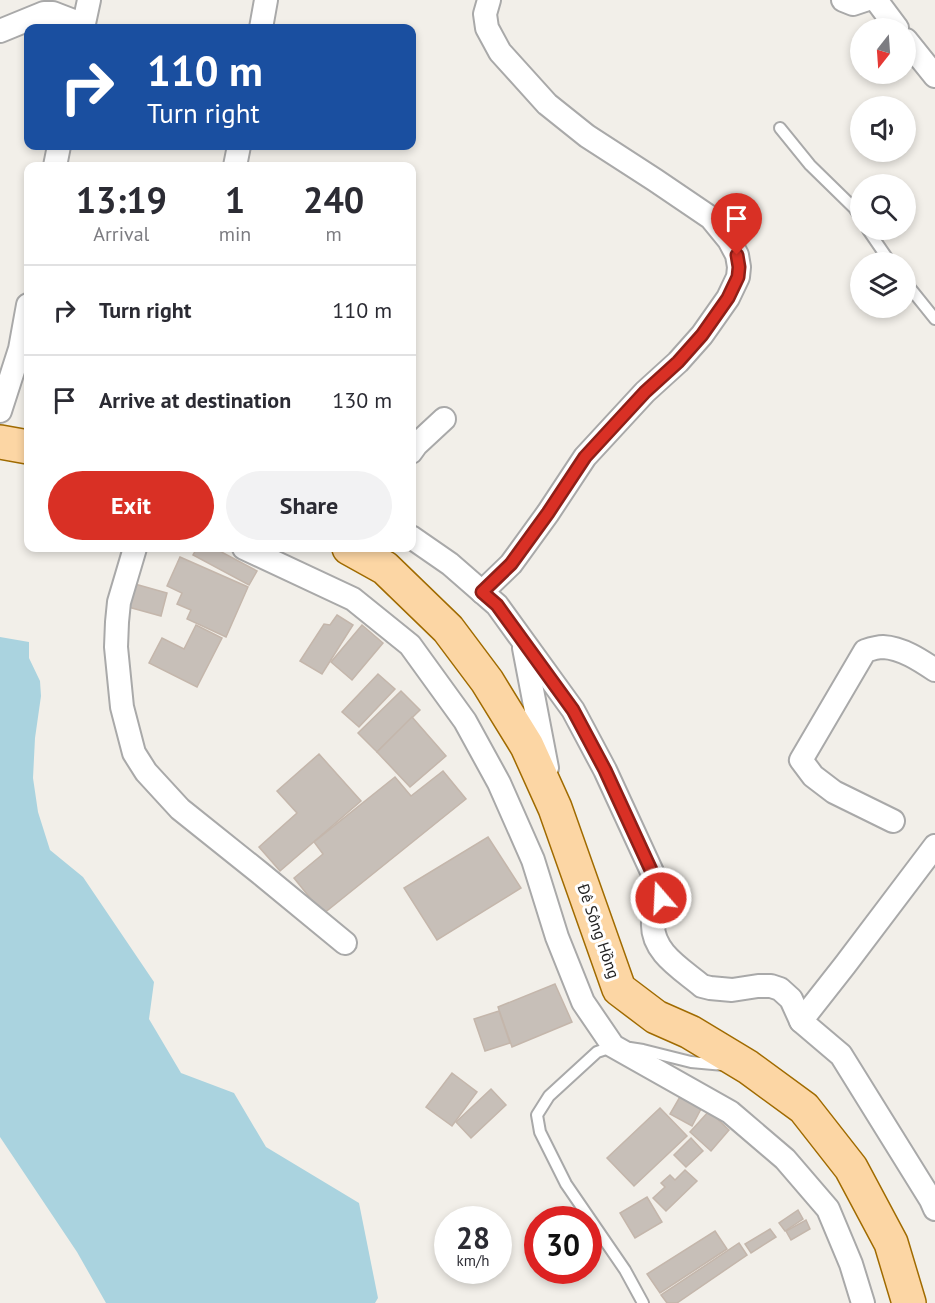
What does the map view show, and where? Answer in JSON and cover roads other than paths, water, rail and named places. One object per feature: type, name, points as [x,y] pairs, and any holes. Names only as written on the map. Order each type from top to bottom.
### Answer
[{"type":"main road","name":"Đê Sông Hồng","points":[[356,552],[385,568],[448,630],[487,681],[527,746],[555,808],[620,989],[656,1017],[690,1032],[748,1067],[804,1108],[851,1168],[891,1243],[909,1303]]},
{"type":"street","points":[[85,24],[89,0]]},
{"type":"street","points":[[262,24],[266,0]]},
{"type":"street","points":[[482,592],[511,564],[585,457],[702,335],[728,298],[738,277],[739,267],[737,255],[729,240],[711,218],[587,136],[547,104],[500,52],[487,28],[485,14],[489,0]]},
{"type":"street","points":[[843,0],[853,4],[865,0]]},
{"type":"street","points":[[876,0],[890,18]]},
{"type":"street","points":[[0,31],[44,13],[53,13],[77,24]]},
{"type":"street","points":[[916,52],[935,76]]},
{"type":"street","points":[[0,411],[20,349],[24,327]]},
{"type":"street","points":[[416,445],[444,419]]},
{"type":"street","points":[[416,540],[450,564],[497,605],[573,710],[605,770],[651,870],[661,898],[654,920],[653,934],[662,952],[702,986],[732,990],[771,986],[780,989],[791,999],[801,1021],[841,1055],[935,1209]]},
{"type":"street","points":[[134,552],[119,602],[116,647],[122,707],[134,753],[146,772],[180,809],[345,943]]},
{"type":"street","points":[[253,552],[353,599],[410,645],[465,721],[499,783],[533,860],[557,938],[583,1002],[613,1046],[730,1112],[786,1159],[828,1209],[851,1264],[864,1303]]},
{"type":"street","points":[[522,641],[555,808]]},
{"type":"street","points":[[893,821],[834,792],[813,776],[801,760],[865,651],[881,646],[896,648],[935,670]]},
{"type":"street","points":[[801,1021],[935,846]]},
{"type":"lane","points":[[780,128],[810,165],[850,204]]},
{"type":"lane","points":[[916,295],[935,319]]},
{"type":"lane","points":[[643,1303],[625,1270],[566,1184],[540,1132],[537,1115],[549,1096],[597,1052],[613,1046],[643,1050],[691,1062],[748,1067]]},
{"type":"water","points":[[0,637],[29,642],[29,658],[40,681],[41,696],[35,738],[33,778],[38,812],[50,850],[83,877],[154,982],[149,1019],[181,1073],[234,1093],[266,1147],[359,1203],[378,1298],[375,1303],[106,1303],[77,1252],[0,1137]]}]
